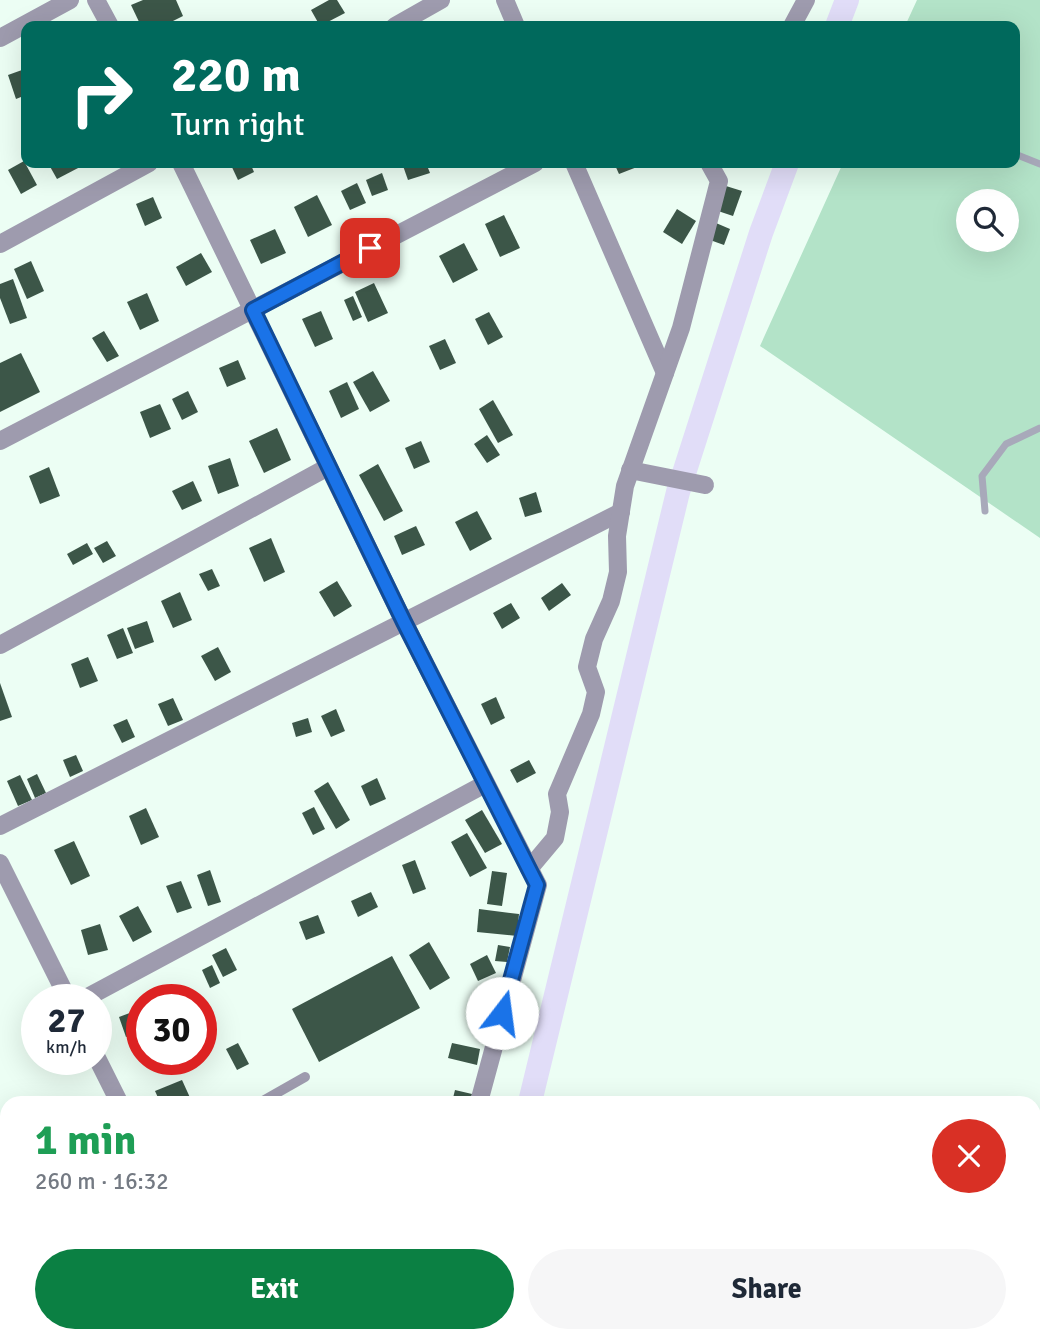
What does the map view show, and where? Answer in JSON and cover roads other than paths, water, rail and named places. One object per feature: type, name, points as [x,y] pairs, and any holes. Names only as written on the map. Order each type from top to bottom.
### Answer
[{"type":"street","points":[[31,21],[70,0]]},
{"type":"street","points":[[96,0],[107,21]]},
{"type":"street","points":[[404,21],[440,0]]},
{"type":"street","points":[[505,0],[514,21]]},
{"type":"street","points":[[795,21],[806,0]]},
{"type":"street","points":[[0,38],[21,27]]},
{"type":"street","points":[[0,244],[140,168]]},
{"type":"street","points":[[183,168],[404,622],[537,885],[481,1096]]},
{"type":"street","points":[[0,441],[524,168]]},
{"type":"street","points":[[576,168],[665,373]]},
{"type":"street","points":[[529,869],[555,838],[560,812],[557,794],[591,713],[596,692],[587,667],[594,639],[611,601],[618,572],[617,536],[625,485],[681,328],[719,181],[712,168]]},
{"type":"street","points":[[0,645],[328,467]]},
{"type":"street","points":[[630,470],[705,485]]},
{"type":"street","points":[[0,826],[621,512]]},
{"type":"street","points":[[112,984],[485,784]]},
{"type":"street","points":[[0,863],[60,984]]},
{"type":"street","points":[[106,1075],[116,1096]]},
{"type":"lane","points":[[272,1096],[305,1077]]},
{"type":"waterway","points":[[839,21],[847,0]]},
{"type":"waterway","points":[[1020,156],[1040,164]]},
{"type":"waterway","points":[[531,1096],[678,492],[761,233],[785,168]]},
{"type":"waterway","points":[[985,511],[982,476],[1006,444],[1040,428]]}]
